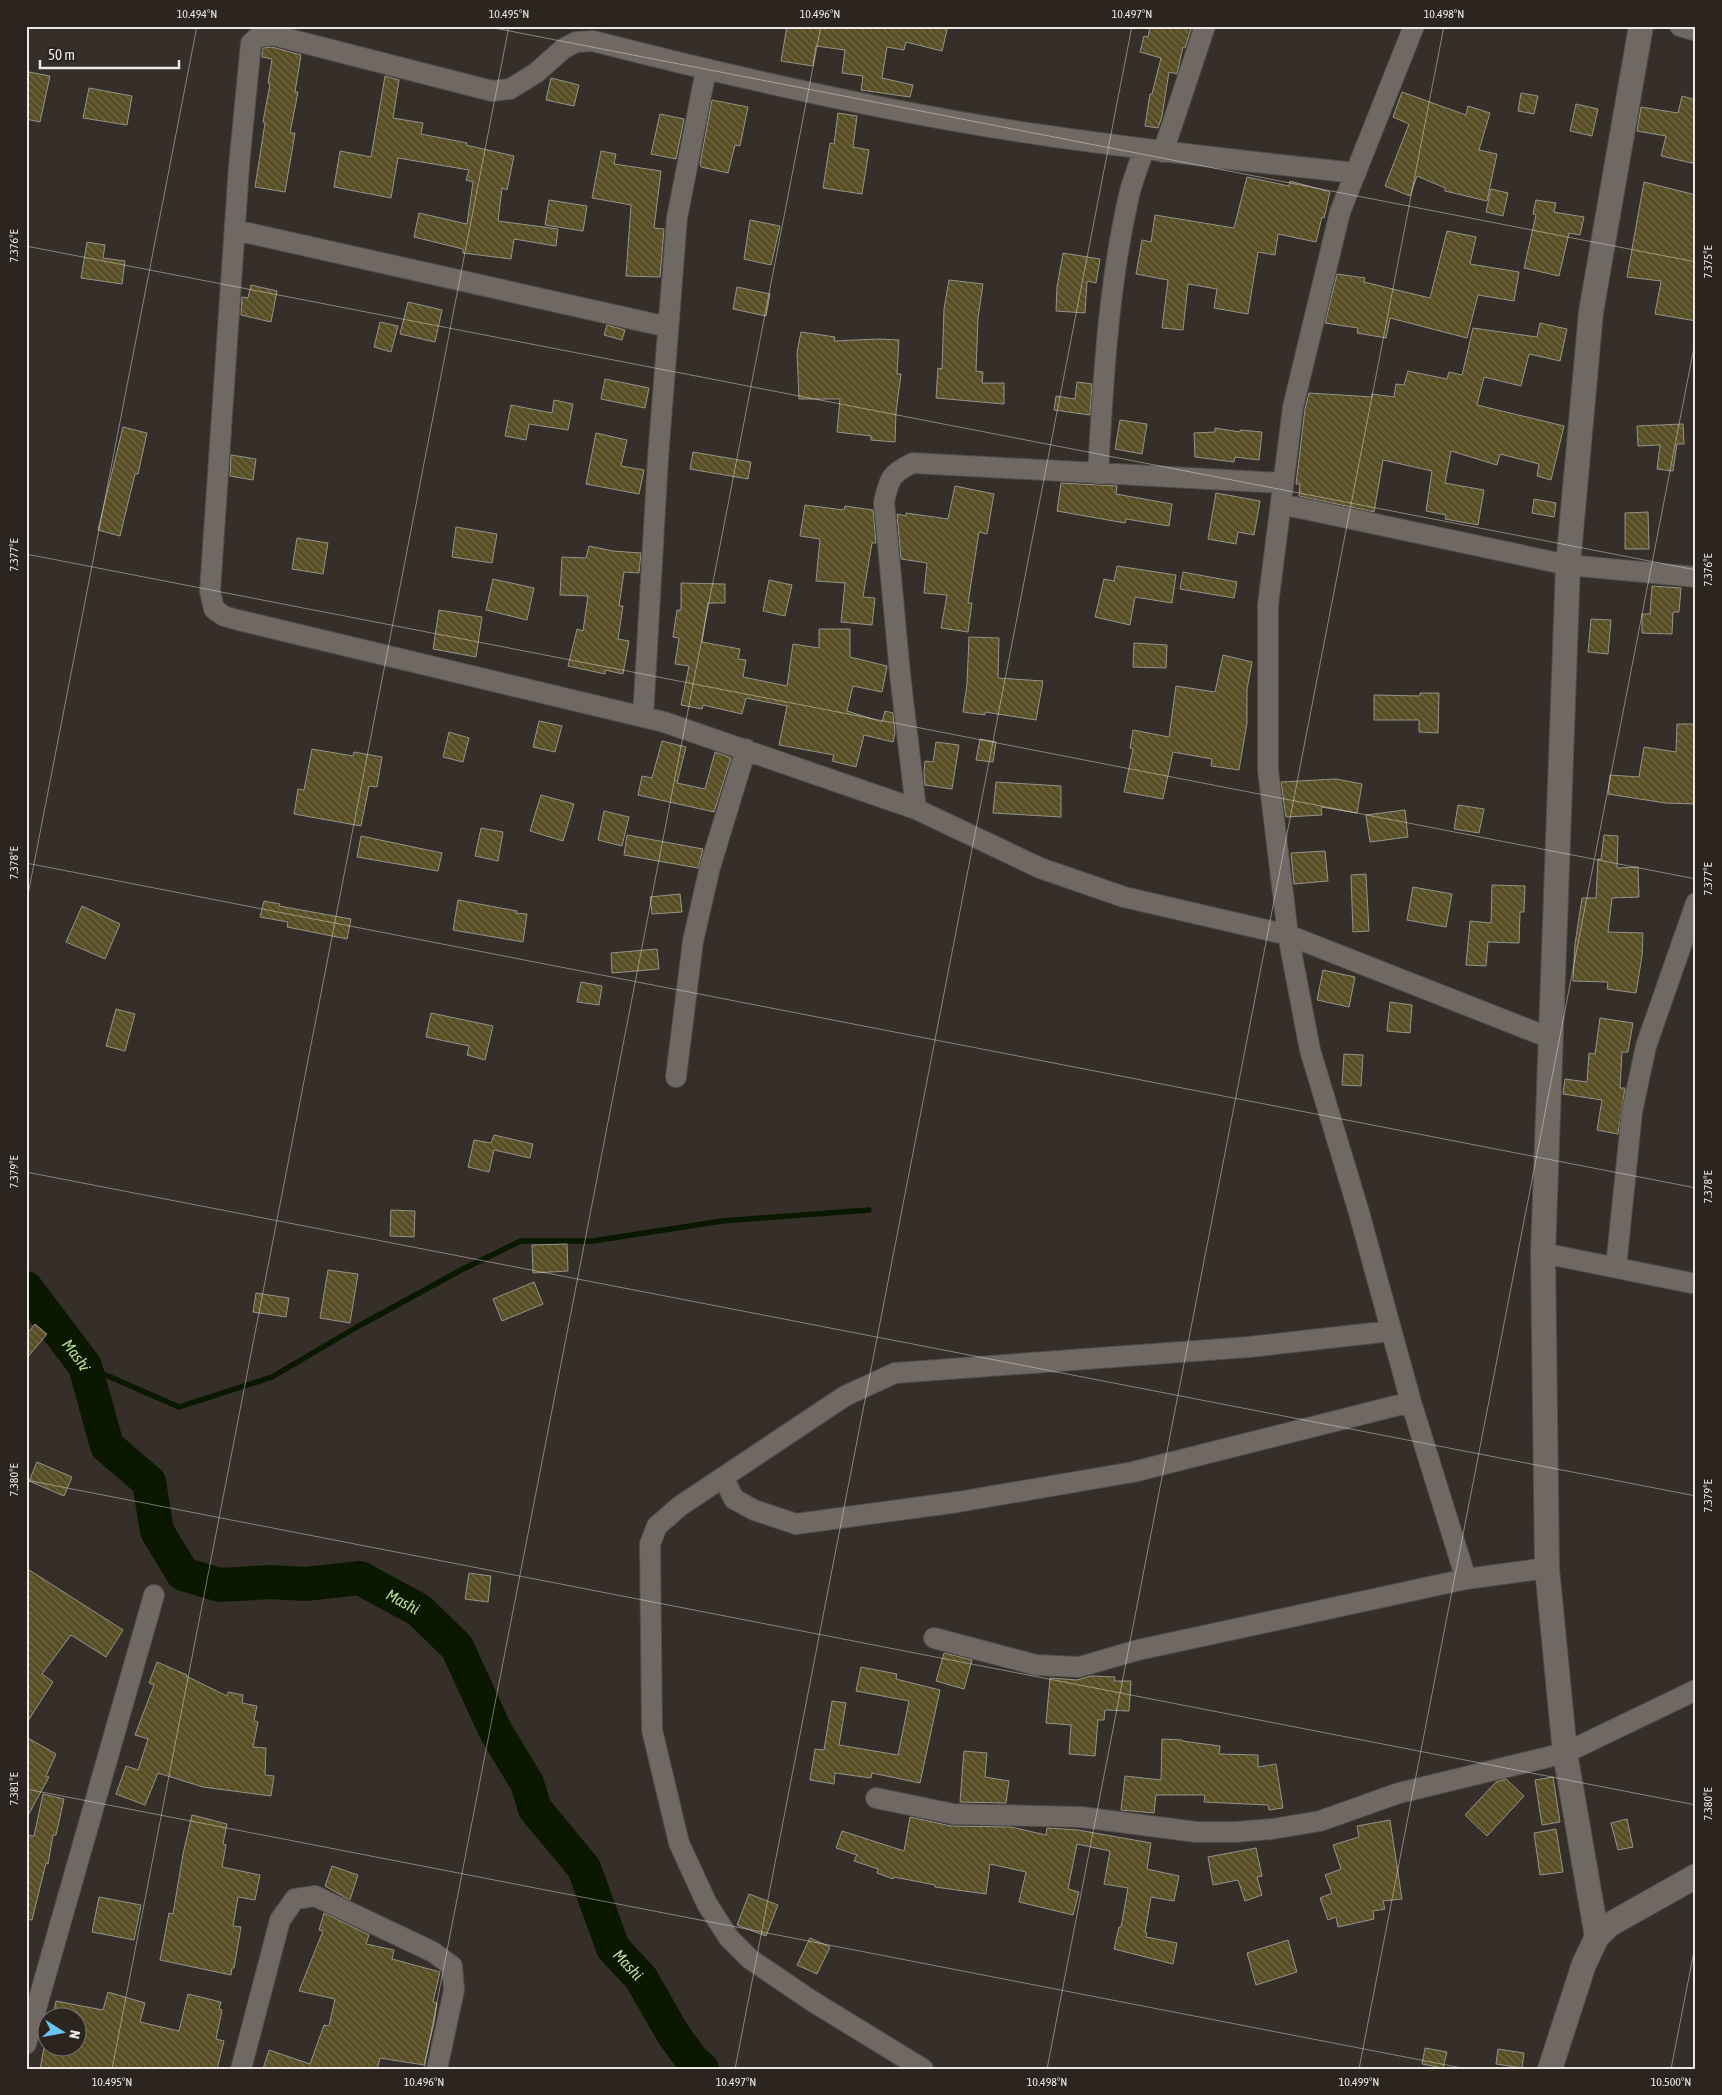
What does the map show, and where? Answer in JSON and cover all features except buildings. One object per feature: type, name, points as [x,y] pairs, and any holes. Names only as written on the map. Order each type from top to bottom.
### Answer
[{"type":"street","points":[[1098,474],[1103,376],[1113,284],[1128,198],[1153,150],[1205,26]]},
{"type":"street","points":[[1414,26],[1340,212],[1293,407],[1268,606],[1268,770],[1288,936],[1310,1050],[1358,1209],[1411,1402],[1466,1579]]},
{"type":"street","points":[[1597,1937],[1565,1754],[1547,1568],[1543,1253],[1568,565],[1592,312],[1641,26]]},
{"type":"street","points":[[1680,26],[1696,31]]},
{"type":"street","points":[[1356,173],[1153,150],[1041,135],[927,116],[706,70],[593,41],[576,42],[563,49],[536,73],[510,89],[492,91],[273,35],[258,37],[251,43],[235,230],[210,591],[214,609],[224,616],[238,620],[664,722],[916,809],[1040,868],[1124,897],[1288,936],[1550,1038]]},
{"type":"street","points":[[643,717],[658,458],[677,218],[706,70]]},
{"type":"street","points":[[235,230],[668,326]]},
{"type":"street","points":[[916,809],[900,674],[884,502],[888,483],[897,470],[913,463],[1283,483]]},
{"type":"street","points":[[1281,504],[1568,565],[1696,577]]},
{"type":"street","points":[[676,1077],[693,941],[710,867],[746,750]]},
{"type":"street","points":[[1616,1267],[1632,1112],[1646,1046],[1696,903]]},
{"type":"street","points":[[1543,1253],[1696,1284]]},
{"type":"street","points":[[923,2069],[812,2001],[750,1959],[729,1938],[707,1904],[680,1843],[652,1730],[650,1544],[657,1526],[680,1506],[845,1396],[895,1373],[1249,1347],[1391,1331]]},
{"type":"street","points":[[723,1477],[734,1499],[772,1518],[796,1524],[958,1502],[1133,1472],[1411,1402]]},
{"type":"street","points":[[934,1638],[1036,1665],[1079,1667],[1138,1650],[1466,1579],[1547,1568]]},
{"type":"street","points":[[26,2044],[154,1595]]},
{"type":"street","points":[[876,1798],[953,1814],[1081,1817],[1196,1832],[1235,1832],[1272,1829],[1320,1820],[1399,1793],[1565,1754],[1696,1690]]},
{"type":"street","points":[[1550,2069],[1584,1964],[1597,1937],[1609,1925],[1696,1876]]},
{"type":"street","points":[[241,2069],[280,1920],[296,1898],[315,1896],[432,1952],[452,1966],[454,1990],[437,2069]]},
{"type":"waterway","points":[[85,1366],[179,1407],[272,1377],[357,1327],[461,1270],[521,1241],[593,1241],[722,1221],[869,1210]]},
{"type":"waterway","name":"Mashi","points":[[26,1288],[85,1366],[107,1446],[149,1482],[157,1531],[183,1574],[220,1585],[271,1582],[305,1584],[360,1578],[419,1610],[457,1647],[495,1730],[527,1783],[535,1809],[584,1868],[613,1948],[641,1978],[673,2034],[692,2060],[702,2069]]}]
